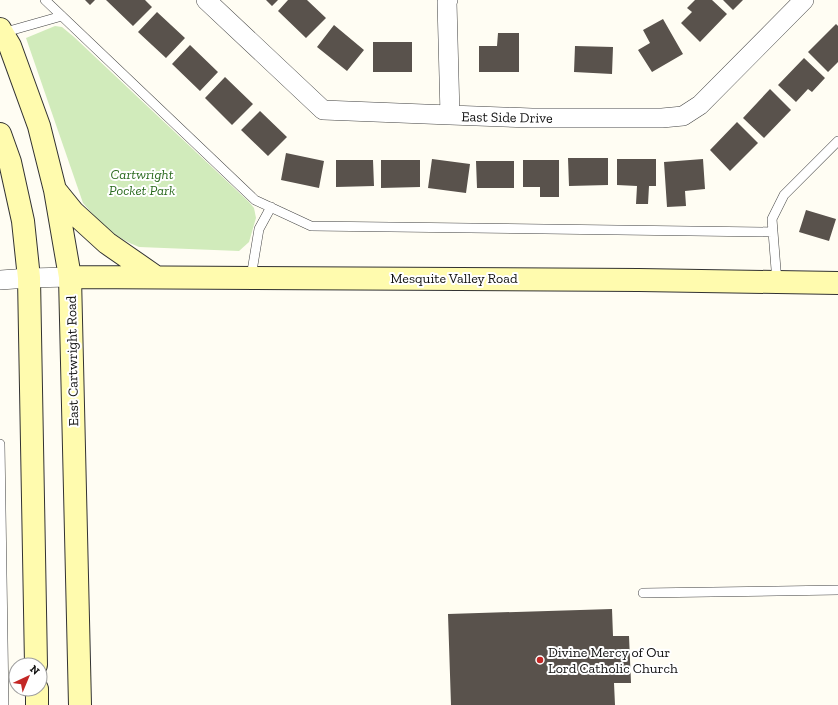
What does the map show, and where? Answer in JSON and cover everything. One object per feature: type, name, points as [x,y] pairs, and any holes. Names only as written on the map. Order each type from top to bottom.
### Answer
[{"type":"main road","name":"East Cartwright Road","points":[[1,31],[10,46],[39,126],[55,190],[70,277],[80,705]]},
{"type":"main road","points":[[0,134],[10,162],[23,221],[29,278],[36,657]]},
{"type":"main road","points":[[55,190],[73,212],[107,243],[156,277]]},
{"type":"main road","name":"Mesquite Valley Road","points":[[70,277],[639,280],[838,283]]},
{"type":"main road","points":[[785,282],[838,297]]},
{"type":"street","name":"East Side Drive","points":[[206,0],[323,110],[532,118],[662,118],[683,116],[700,105],[804,0]]},
{"type":"street","points":[[448,0],[450,115]]},
{"type":"street","points":[[0,280],[70,277]]},
{"type":"lane","points":[[45,0],[255,200],[311,226],[773,232]]},
{"type":"lane","points":[[1,31],[62,16]]},
{"type":"lane","points":[[785,282],[773,232],[772,219],[784,195],[838,141]]},
{"type":"lane","points":[[250,277],[259,229],[271,207]]},
{"type":"lane","points":[[0,444],[4,705]]},
{"type":"lane","points":[[643,593],[838,590]]},
{"type":"green space","name":"Cartwright Pocket Park","points":[[55,26],[62,27],[74,37],[254,208],[256,218],[249,242],[239,251],[139,247],[122,239],[108,229],[83,203],[26,38]]},
{"type":"building","points":[[85,0],[95,0],[90,5]]},
{"type":"building","points":[[106,0],[145,0],[152,7],[133,26]]},
{"type":"building","points":[[266,0],[278,0],[272,6]]},
{"type":"building","points":[[288,0],[307,0],[326,18],[306,38],[278,11]]},
{"type":"building","points":[[695,0],[712,0],[727,14],[700,42],[681,23],[692,12],[687,8]]},
{"type":"building","points":[[723,0],[743,0],[733,10]]},
{"type":"building","points":[[157,12],[185,38],[166,58],[138,32]]},
{"type":"building","points":[[663,19],[683,54],[652,72],[638,50],[650,43],[643,30]]},
{"type":"building","points":[[836,24],[838,26],[838,62],[828,72],[808,52]]},
{"type":"building","points":[[334,25],[364,50],[347,71],[317,47]]},
{"type":"building","points":[[498,33],[519,33],[519,72],[479,72],[479,46],[497,46]]},
{"type":"building","points":[[373,42],[412,42],[412,72],[373,72]]},
{"type":"building","points":[[190,45],[218,72],[200,91],[172,64]]},
{"type":"building","points":[[575,46],[613,47],[612,74],[574,72]]},
{"type":"building","points":[[804,58],[825,78],[812,92],[808,89],[796,102],[778,85]]},
{"type":"building","points":[[225,77],[253,104],[232,125],[205,98]]},
{"type":"building","points":[[770,89],[791,110],[764,138],[743,118]]},
{"type":"building","points":[[260,111],[287,137],[268,156],[241,130]]},
{"type":"building","points":[[737,122],[758,143],[730,171],[710,150]]},
{"type":"building","points":[[286,153],[324,161],[319,188],[281,180]]},
{"type":"building","points":[[568,158],[608,158],[608,185],[569,186]]},
{"type":"building","points":[[432,159],[470,164],[466,193],[428,188]]},
{"type":"building","points":[[617,159],[656,159],[656,186],[649,186],[648,204],[636,204],[637,186],[617,185]]},
{"type":"building","points":[[703,159],[705,189],[685,191],[686,206],[667,207],[664,162]]},
{"type":"building","points":[[336,160],[373,160],[374,186],[336,187]]},
{"type":"building","points":[[381,160],[420,160],[420,187],[381,188]]},
{"type":"building","points":[[523,160],[559,160],[559,197],[540,197],[540,187],[523,187]]},
{"type":"building","points":[[476,161],[514,161],[514,188],[477,188]]},
{"type":"building","points":[[806,210],[836,219],[829,241],[799,232]]},
{"type":"building","name":"Divine Mercy of Our Lord Catholic Church","points":[[612,609],[613,636],[629,636],[631,683],[614,683],[615,705],[451,705],[448,614]]},
{"type":"place","name":"Divine Mercy of Our Lord Catholic Church","points":[[540,660]]}]
